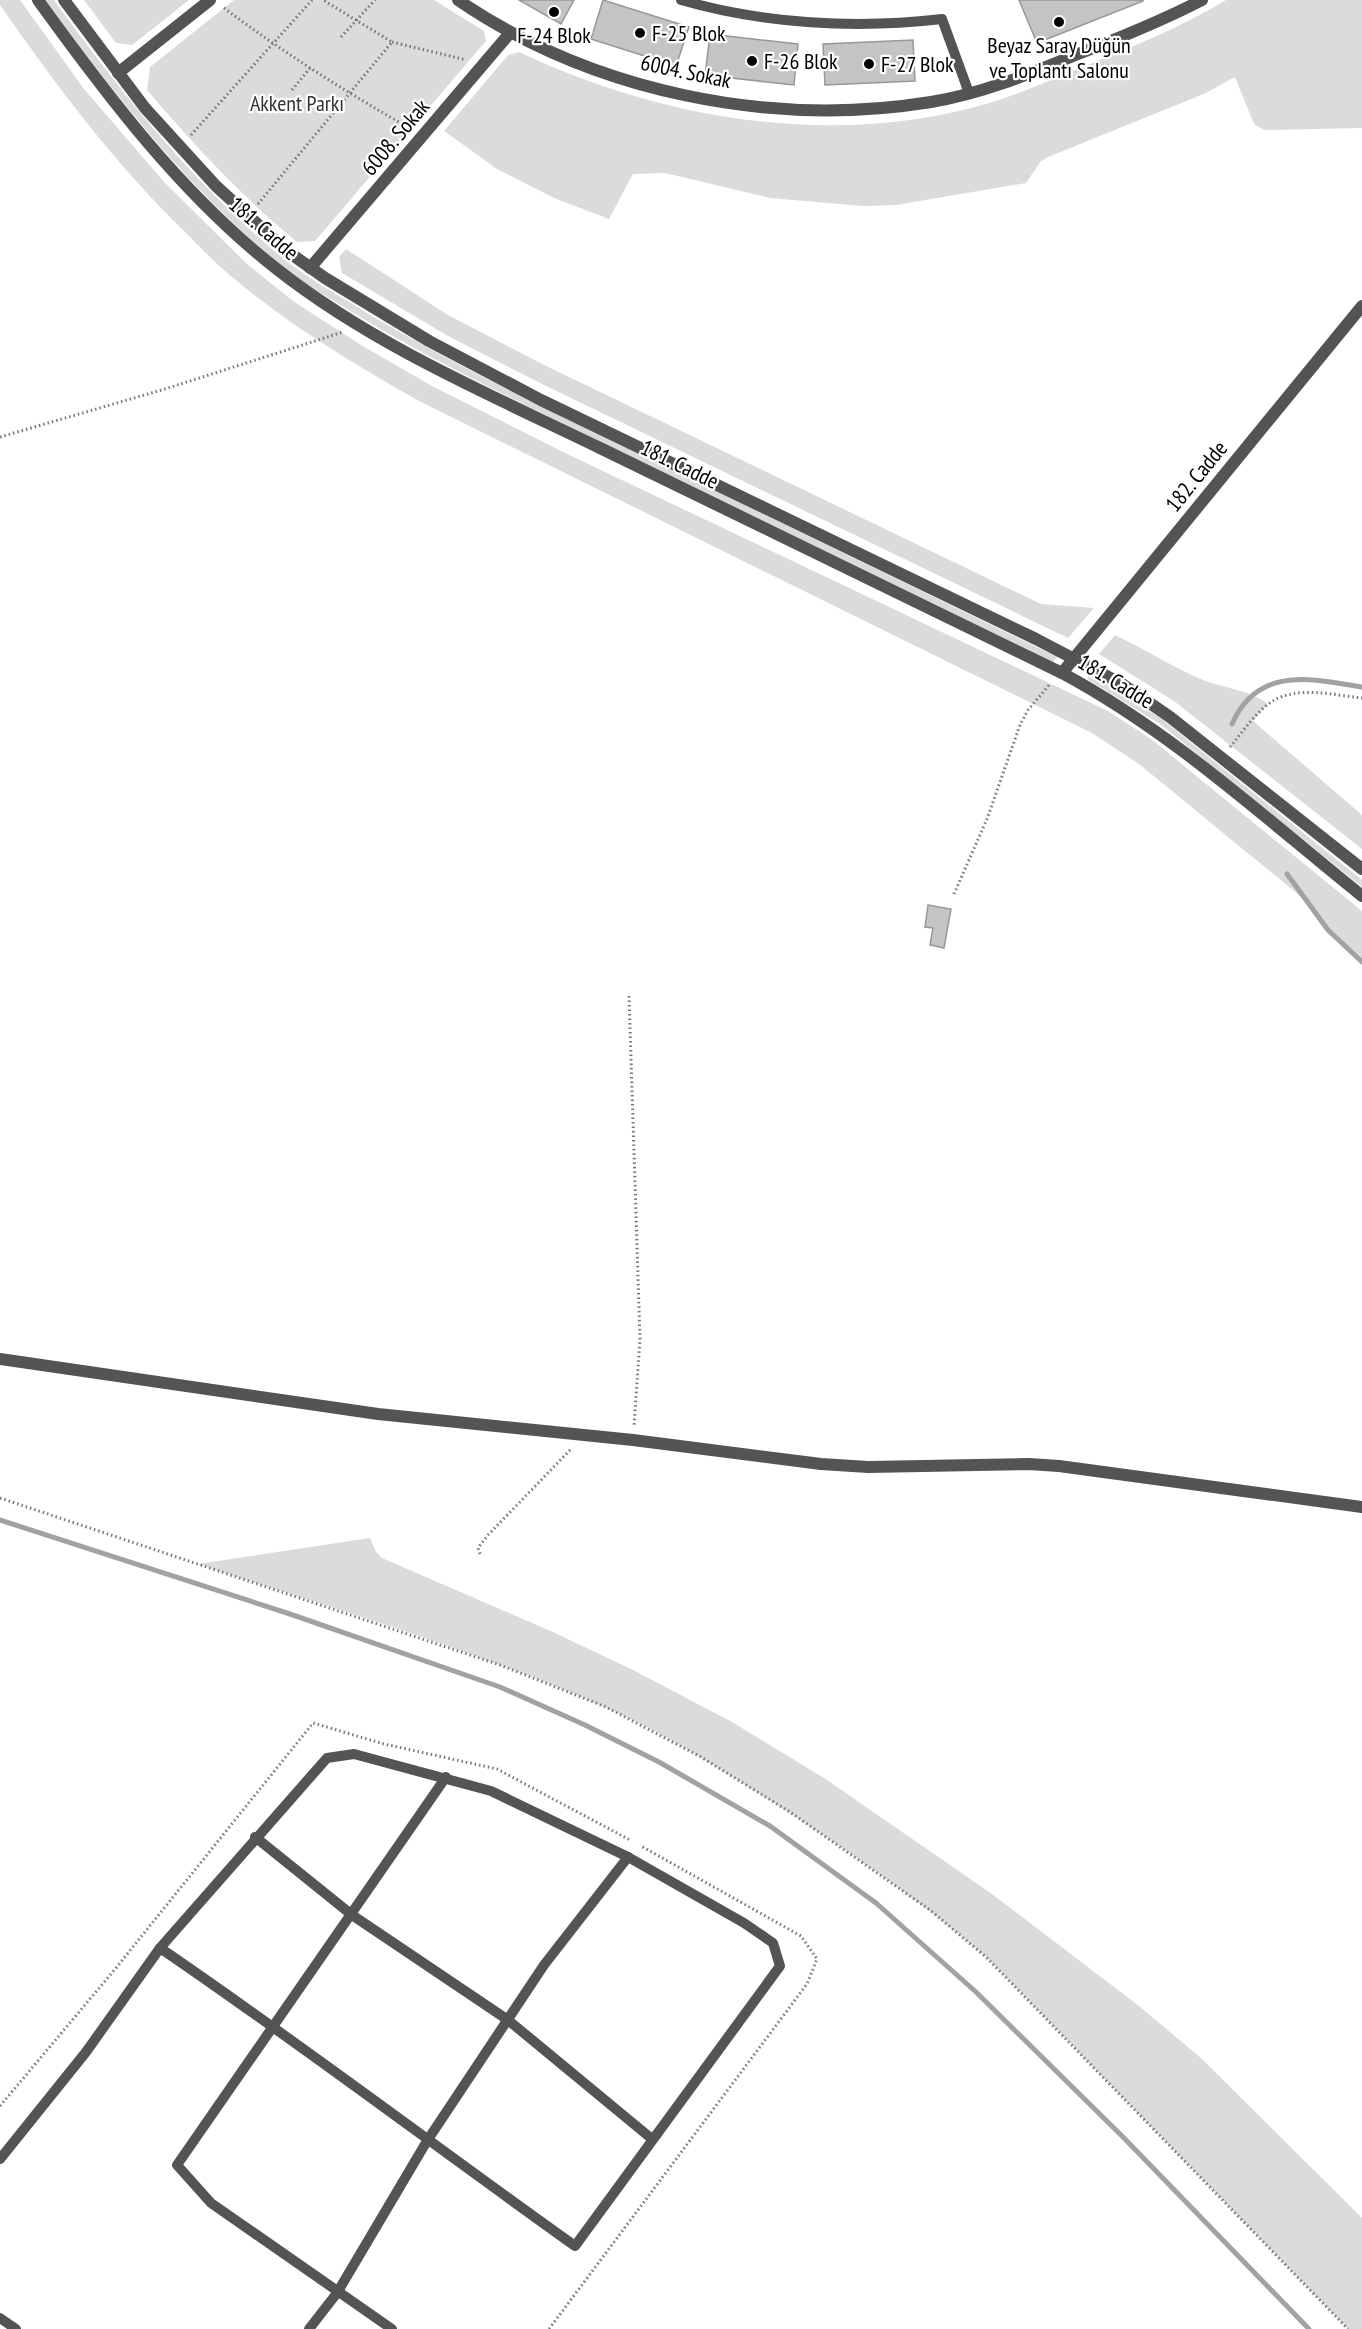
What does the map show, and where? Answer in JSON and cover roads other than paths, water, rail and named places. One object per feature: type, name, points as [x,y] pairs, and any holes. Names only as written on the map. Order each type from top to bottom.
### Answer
[{"type":"street","name":"181. Cadde","points":[[38,0],[100,87],[199,198],[279,272],[362,326],[430,366],[1062,673],[1112,700],[1159,732],[1362,896]]},
{"type":"street","name":"181. Cadde","points":[[64,0],[145,108],[216,186],[256,224],[310,268],[420,335],[541,400],[1074,657],[1122,684],[1170,717],[1362,869]]},
{"type":"street","points":[[118,73],[210,0]]},
{"type":"street","name":"6004. Sokak","points":[[458,0],[510,33],[607,75],[682,94],[784,109],[823,109],[931,102],[969,93],[1026,75],[1158,22],[1202,0]]},
{"type":"street","name":"6008. Sokak","points":[[310,268],[510,33]]},
{"type":"street","name":"182. Cadde","points":[[1062,673],[1362,306]]},
{"type":"street","points":[[0,1359],[378,1414],[633,1440],[778,1459],[868,1467],[1029,1464],[1059,1466],[1362,1507]]},
{"type":"lane","points":[[681,0],[734,13],[809,21],[890,22],[942,19],[969,93]]},
{"type":"lane","points":[[0,2159],[86,2052],[160,1948],[255,1837],[327,1758],[354,1754],[491,1791],[628,1857],[744,1923],[773,1943],[780,1966],[575,2246],[427,2141],[275,2027],[160,1948]]},
{"type":"lane","points":[[392,2329],[337,2293],[211,2203],[177,2165],[275,2027],[446,1777]]},
{"type":"lane","points":[[255,1837],[352,1915],[508,2020],[652,2139]]},
{"type":"lane","points":[[309,2329],[337,2293],[427,2141],[544,1965],[628,1857]]},
{"type":"lane","points":[[0,2318],[16,2329]]},
{"type":"waterway","points":[[1232,724],[1243,705],[1256,692],[1271,684],[1288,680],[1306,680],[1362,687]]},
{"type":"waterway","points":[[1287,874],[1328,930],[1362,962]]},
{"type":"waterway","points":[[0,1520],[290,1614],[500,1687],[585,1725],[659,1762],[770,1826],[876,1903],[976,1992],[1123,2137],[1309,2329]]},
{"type":"place","name":"F-24 Blok","points":[[554,12]]},
{"type":"place","name":"Beyaz Saray Düğün ve Toplantı Salonu","points":[[1059,22]]},
{"type":"place","name":"F-25 Blok","points":[[640,33]]},
{"type":"place","name":"F-26 Blok","points":[[752,61]]},
{"type":"place","name":"F-27 Blok","points":[[869,64]]},
{"type":"park label","name":"Akkent Parkı","points":[[297,103]]}]
